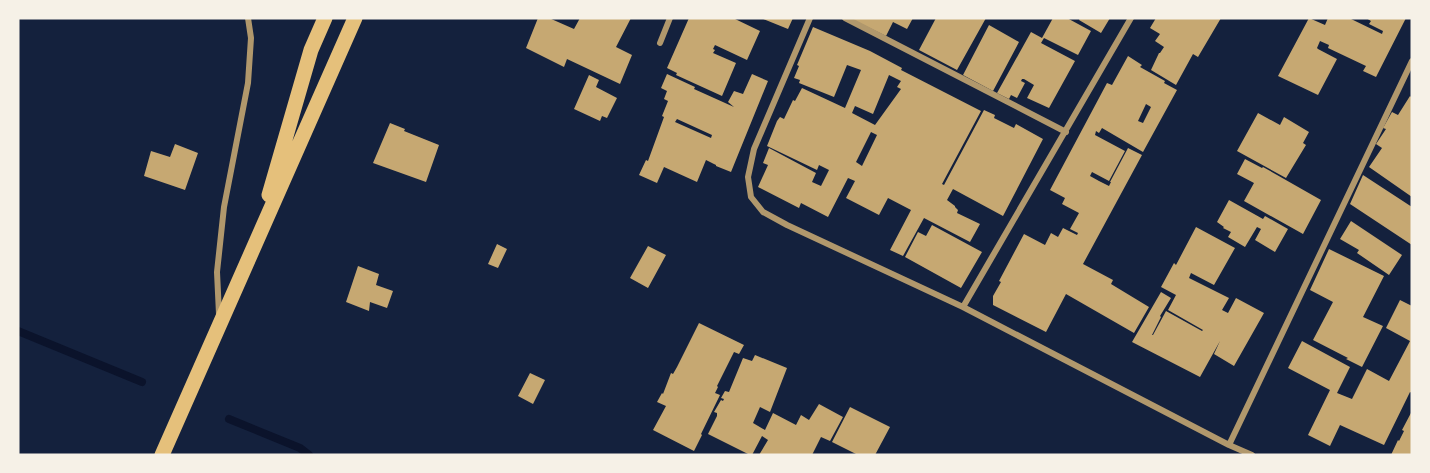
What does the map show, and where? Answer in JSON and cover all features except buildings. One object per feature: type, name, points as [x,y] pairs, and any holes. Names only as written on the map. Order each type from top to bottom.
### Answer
[{"type":"main road","points":[[251,255],[311,50],[325,18]]},
{"type":"main road","points":[[162,455],[355,18]]},
{"type":"street","points":[[220,324],[217,272],[224,207],[248,83],[251,38],[248,18]]},
{"type":"street","points":[[660,43],[670,18]]},
{"type":"street","points":[[810,18],[754,149],[748,177],[752,198],[764,212],[787,225],[963,307],[1252,455]]},
{"type":"street","points":[[845,18],[1066,132]]},
{"type":"street","points":[[963,307],[1131,18]]},
{"type":"street","points":[[1229,445],[1412,62]]},
{"type":"waterway","points":[[18,331],[142,382]]},
{"type":"waterway","points":[[229,419],[300,448],[309,455]]}]
